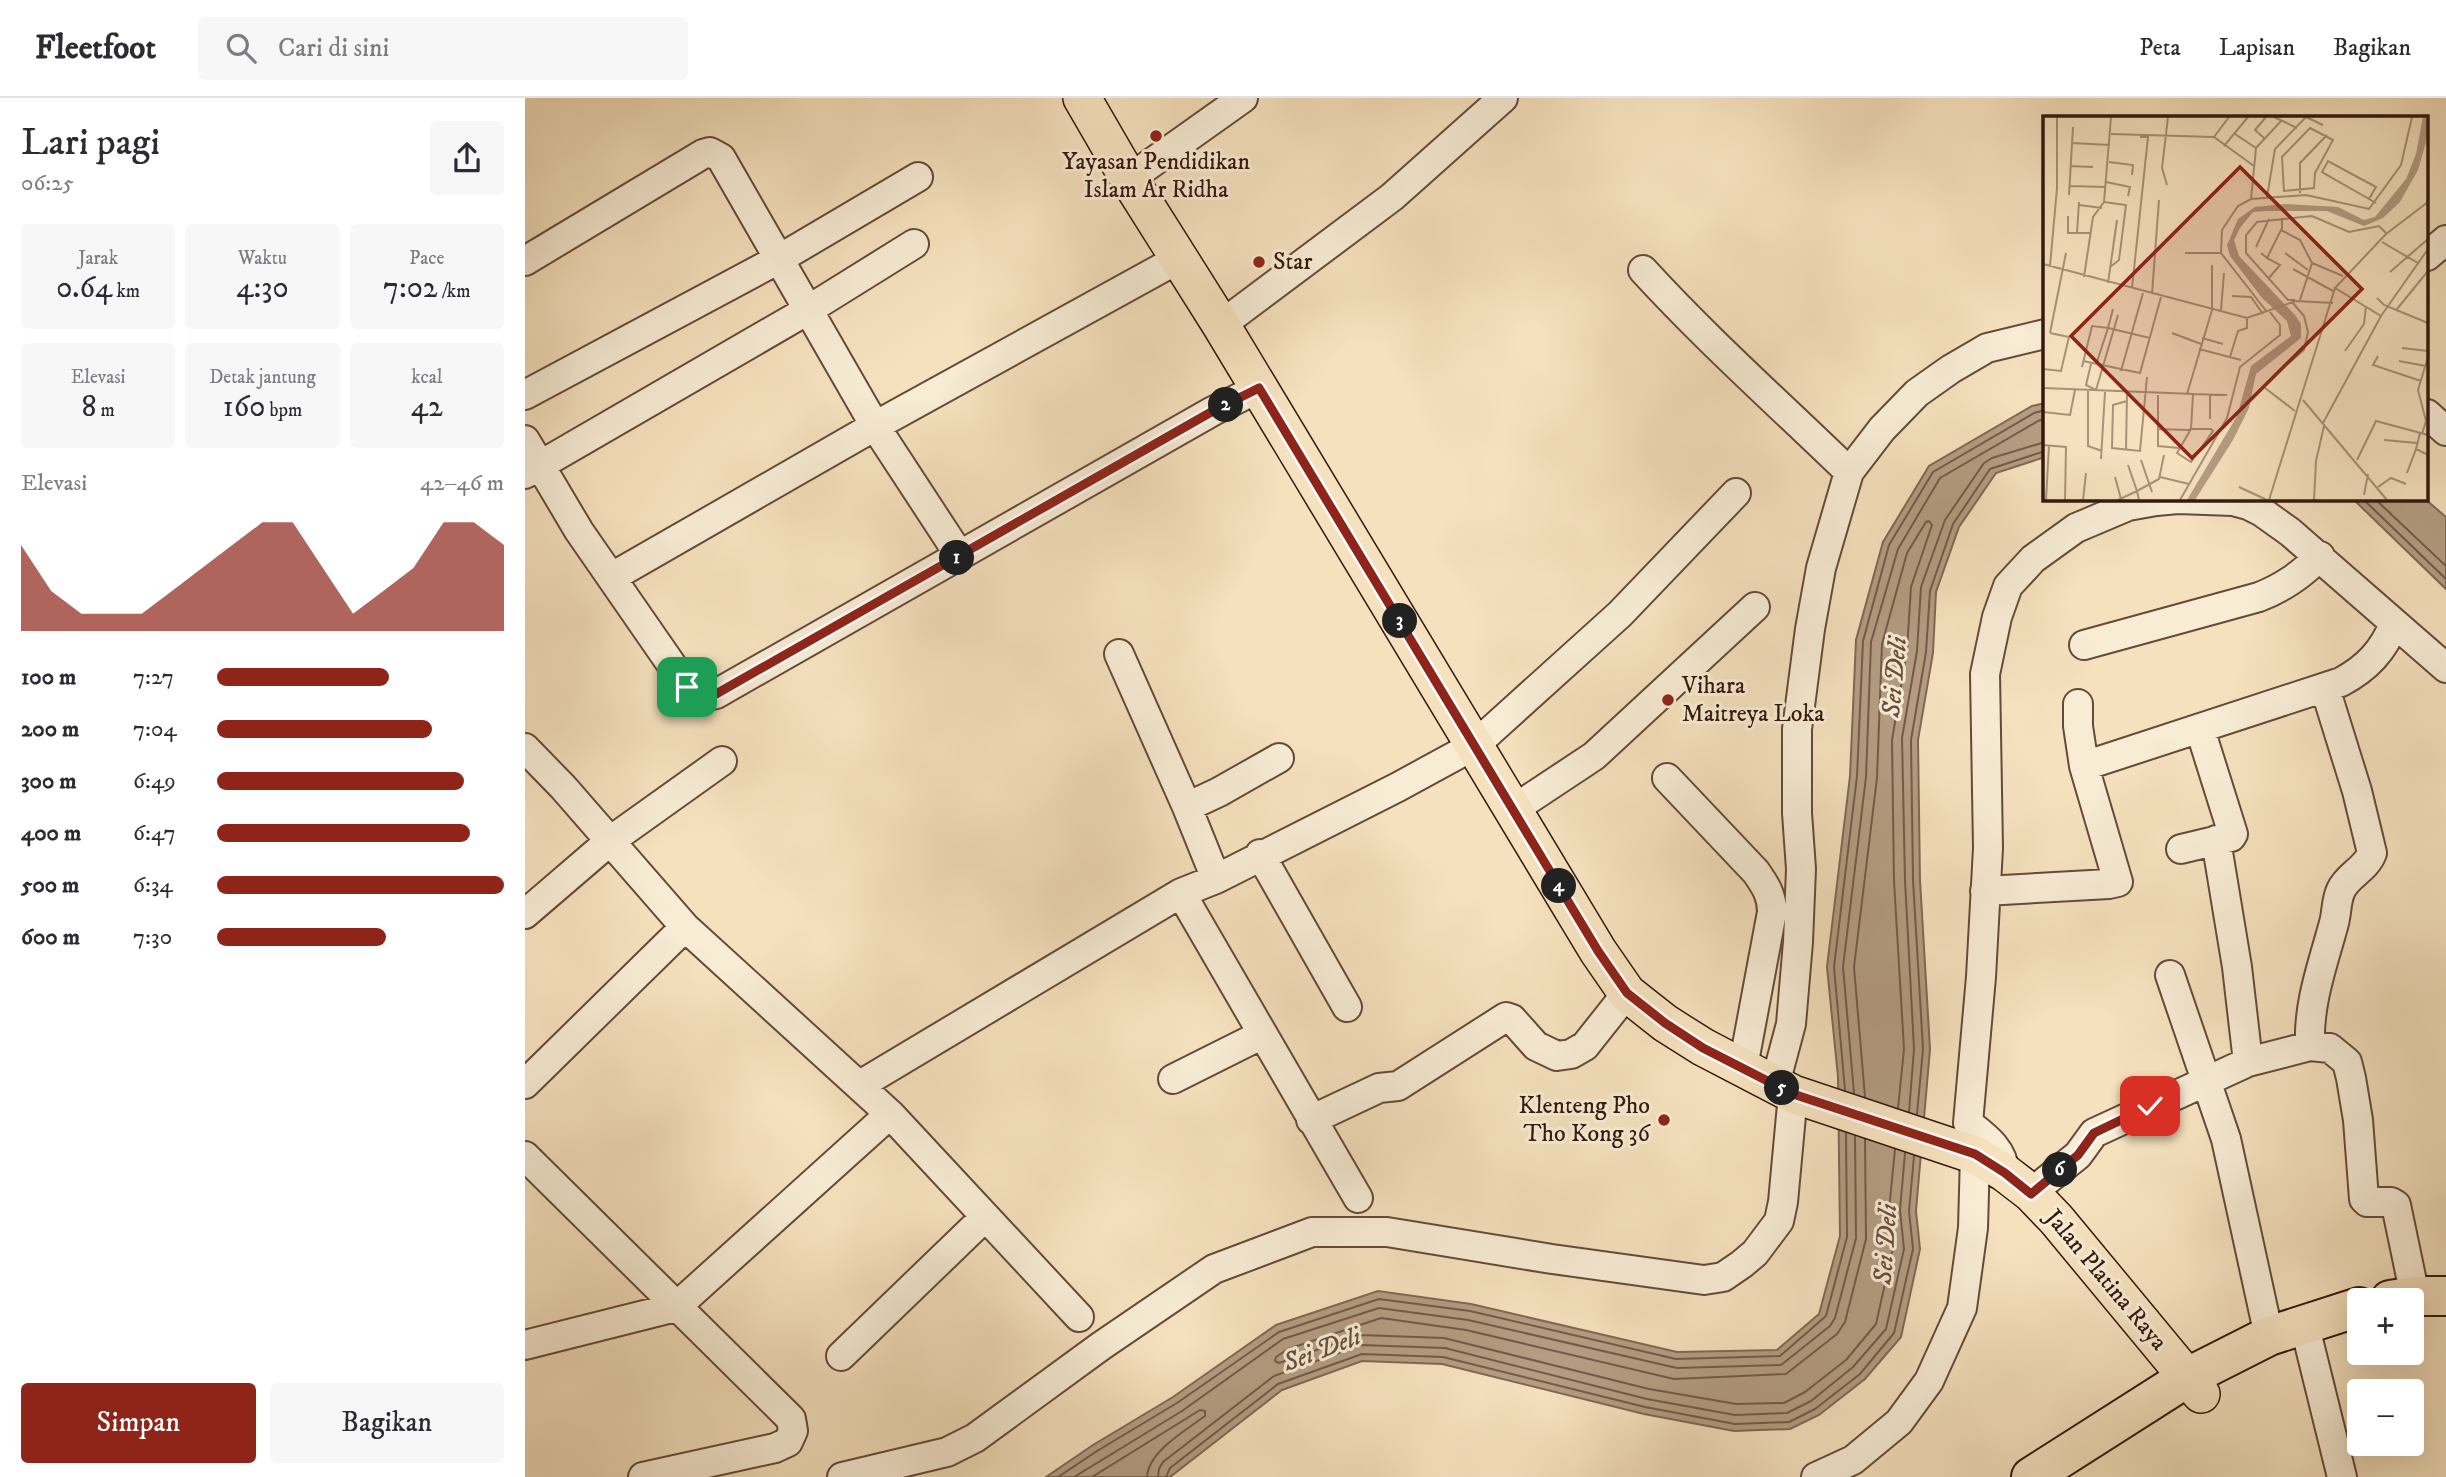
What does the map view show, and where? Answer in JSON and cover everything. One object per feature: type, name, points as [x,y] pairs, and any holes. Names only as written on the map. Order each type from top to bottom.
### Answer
[{"type":"highway","points":[[2424,1309],[2446,1321]]},
{"type":"highway","points":[[2031,1477],[2195,1386],[2276,1357],[2295,1335],[2347,1312]]},
{"type":"highway","points":[[2295,1335],[2347,1333]]},
{"type":"highway","points":[[2065,1477],[2195,1386]]},
{"type":"main road","name":"Jalan Platina Raya","points":[[1082,98],[1598,951],[1627,993],[1686,1037],[1784,1089],[1993,1168],[2056,1219],[2195,1386]]},
{"type":"street","points":[[1129,179],[1243,98]]},
{"type":"street","points":[[1221,325],[1392,197],[1503,98]]},
{"type":"street","points":[[525,261],[703,154],[710,152],[721,158],[875,426],[960,556]]},
{"type":"street","points":[[525,395],[779,259],[918,177]]},
{"type":"street","points":[[2429,254],[2446,240]]},
{"type":"street","points":[[533,470],[808,310],[914,244]]},
{"type":"street","points":[[612,578],[875,426],[1180,258]]},
{"type":"street","points":[[1643,270],[1689,321],[1760,385],[1849,472]]},
{"type":"street","points":[[842,1477],[947,1452],[975,1438],[1101,1346],[1214,1269],[1311,1232],[1387,1232],[1704,1280],[1723,1277],[1755,1253],[1779,1221],[1783,1202],[1784,1089],[1798,942],[1801,869],[1797,813],[1797,729],[1821,568],[1849,472],[1882,429],[1917,393],[1987,348],[2043,334]]},
{"type":"street","points":[[525,440],[533,470],[579,531],[687,687],[696,695],[705,697],[716,694],[1213,411],[1259,388]]},
{"type":"street","points":[[860,1085],[1181,893],[1398,787],[1475,745],[1621,614],[1736,494]]},
{"type":"street","points":[[1816,1477],[1853,1460],[1899,1422],[1929,1381],[1962,1308],[1973,1228],[1993,1168],[2004,1160],[1993,1142],[1968,1123],[1981,977],[1988,848],[1985,674],[1997,617],[2008,586],[2033,559],[2076,528],[2128,506],[2171,500]]},
{"type":"street","points":[[2205,500],[2232,501],[2262,512],[2321,556],[2446,668]]},
{"type":"street","points":[[2084,645],[2259,597],[2302,575],[2321,556]]},
{"type":"street","points":[[1514,809],[1594,757],[1755,607]]},
{"type":"street","points":[[2084,766],[2341,682],[2366,666],[2387,642],[2394,624]]},
{"type":"street","points":[[1119,654],[1216,878]]},
{"type":"street","points":[[2310,1046],[2312,1001],[2339,893],[2351,877],[2367,863],[2372,853],[2357,792],[2325,688]]},
{"type":"street","points":[[1985,891],[2118,882],[2084,766],[2078,705]]},
{"type":"street","points":[[2181,849],[2231,837],[2233,831],[2200,729]]},
{"type":"street","points":[[525,748],[563,787],[685,927],[890,1114],[1079,1317]]},
{"type":"street","points":[[1187,807],[1279,758]]},
{"type":"street","points":[[525,914],[610,841],[722,761]]},
{"type":"street","points":[[1667,778],[1756,872],[1772,900],[1743,1067]]},
{"type":"street","points":[[2216,840],[2237,967],[2248,1062]]},
{"type":"street","points":[[1260,854],[1347,1007]]},
{"type":"street","points":[[1181,893],[1358,1198]]},
{"type":"street","points":[[525,1084],[685,927]]},
{"type":"street","points":[[2170,975],[2342,1477]]},
{"type":"street","points":[[1311,1120],[1379,1088],[1398,1086],[1506,1017],[1536,1046],[1557,1056],[1571,1054],[1585,1046],[1627,993]]},
{"type":"street","points":[[1173,1079],[1261,1035]]},
{"type":"street","points":[[1993,1168],[2078,1155],[2094,1133],[2248,1062],[2310,1046],[2330,1048],[2347,1062],[2358,1119],[2364,1199],[2368,1203],[2391,1202],[2396,1205],[2413,1288]]},
{"type":"street","points":[[525,1345],[676,1307],[890,1114]]},
{"type":"street","points":[[525,1156],[791,1419],[793,1431],[788,1442],[775,1448],[643,1477]]},
{"type":"street","points":[[841,1356],[984,1218]]},
{"type":"water","name":"Sei Deli","points":[[2043,403],[2043,458],[1996,473],[1959,527],[1936,592],[1933,653],[1918,740],[1920,880],[1930,1049],[1916,1211],[1920,1249],[1901,1337],[1865,1379],[1819,1415],[1790,1429],[1734,1431],[1644,1414],[1442,1364],[1362,1361],[1282,1390],[1170,1477],[1046,1477],[1173,1397],[1276,1325],[1378,1291],[1471,1304],[1677,1352],[1777,1350],[1819,1314],[1840,1236],[1838,1077],[1827,967],[1850,776],[1856,640],[1883,542],[1929,466],[2032,406]]},
{"type":"water","points":[[2354,500],[2426,500],[2446,517],[2446,589]]},
{"type":"place","name":"Yayasan Pendidikan Islam Ar Ridha","points":[[1156,136]]},
{"type":"place","name":"Star","points":[[1259,262]]},
{"type":"place","name":"Vihara Maitreya Loka","points":[[1668,700]]},
{"type":"place","name":"Klenteng Pho Tho Kong 36","points":[[1664,1120]]},
{"type":"route","points":[[687,687],[696,695],[705,697],[716,694],[1213,411],[1259,388],[1598,951],[1627,993],[1703,1048],[1793,1094],[1975,1154],[2031,1194],[2078,1155],[2094,1133],[2150,1106]]}]
